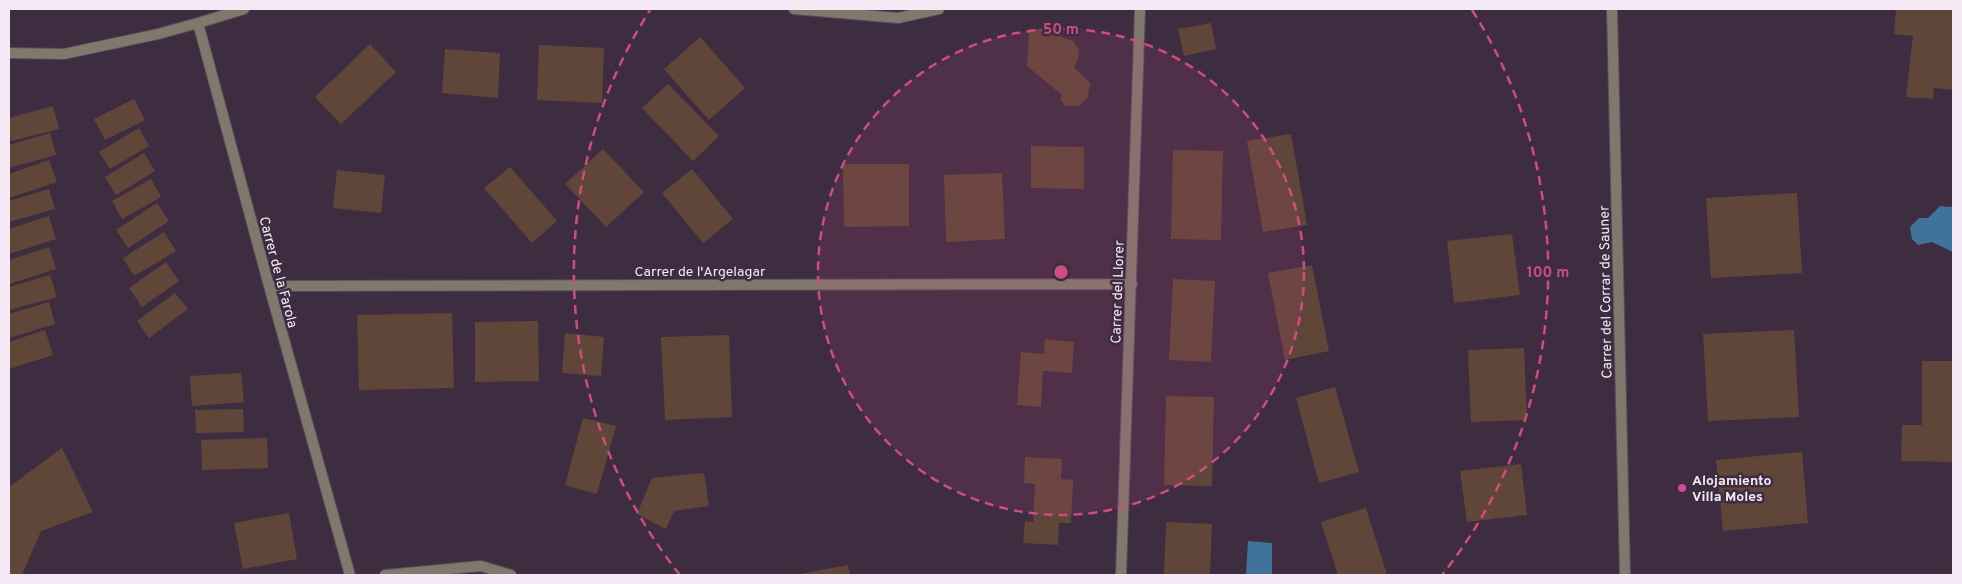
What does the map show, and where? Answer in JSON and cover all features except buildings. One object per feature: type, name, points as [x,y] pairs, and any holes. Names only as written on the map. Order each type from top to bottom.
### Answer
[{"type":"street","points":[[9,53],[64,54],[158,34],[244,9]]},
{"type":"street","points":[[794,9],[898,18],[938,9]]},
{"type":"street","name":"Carrer del Llorer","points":[[1121,575],[1140,9]]},
{"type":"street","name":"Carrer del Corrar de Sauner","points":[[1612,9],[1625,575]]},
{"type":"street","name":"Carrer de la Farola","points":[[198,23],[350,575]]},
{"type":"street","name":"Carrer de l'Argelagar","points":[[269,286],[1132,284]]},
{"type":"street","points":[[384,575],[481,566],[512,575]]},
{"type":"water","points":[[1953,205],[1953,252],[1932,242],[1918,245],[1912,239],[1910,227],[1919,218],[1928,218],[1940,206],[1951,207]]},
{"type":"water","points":[[1248,541],[1272,543],[1272,575],[1246,575]]},
{"type":"place","name":"Alojamiento Villa Moles","points":[[1682,488]]}]
